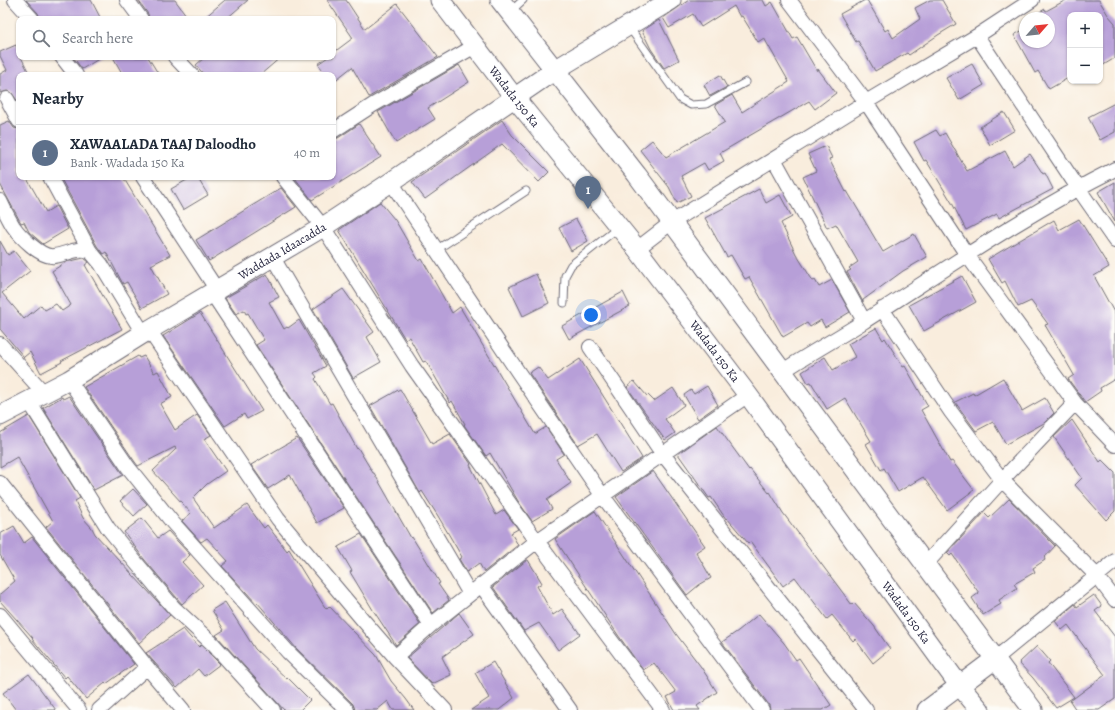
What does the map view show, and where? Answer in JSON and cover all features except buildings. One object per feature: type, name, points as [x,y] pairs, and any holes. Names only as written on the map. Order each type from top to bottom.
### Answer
[{"type":"street","points":[[15,0],[29,16]]},
{"type":"street","points":[[127,0],[139,16]]},
{"type":"street","name":"Wadada 150 Ka","points":[[440,0],[514,97],[637,249],[748,395],[959,685],[980,710]]},
{"type":"street","points":[[789,0],[866,102],[967,255],[1075,403],[1115,445]]},
{"type":"street","points":[[637,249],[672,222],[866,102],[977,36],[1032,0]]},
{"type":"street","name":"Waddada Idaacadda","points":[[0,416],[69,380],[146,331],[323,226],[391,182],[514,97],[555,70],[628,26],[663,2]]},
{"type":"street","points":[[511,4],[555,70],[672,222],[1033,710]]},
{"type":"street","points":[[977,36],[1115,241]]},
{"type":"street","points":[[336,129],[373,105],[475,46]]},
{"type":"street","points":[[64,60],[74,72]]},
{"type":"street","points":[[178,60],[189,72]]},
{"type":"street","points":[[7,99],[16,116]]},
{"type":"street","points":[[774,159],[864,321]]},
{"type":"street","points":[[782,371],[967,255],[1078,188],[1115,170]]},
{"type":"street","points":[[52,180],[90,251],[101,264],[146,331],[278,519],[395,657],[445,710]]},
{"type":"street","points":[[145,180],[214,291],[431,626]]},
{"type":"street","points":[[285,180],[323,226],[412,366],[537,541],[663,710]]},
{"type":"street","points":[[391,182],[602,495],[762,710]]},
{"type":"street","points":[[0,201],[14,226],[33,247],[43,253],[53,256],[82,249],[90,251]]},
{"type":"street","points":[[272,256],[475,589],[570,710]]},
{"type":"street","points":[[882,309],[952,412],[1002,480],[1097,576],[1115,600]]},
{"type":"street","points":[[0,344],[37,397],[108,528],[174,608],[213,644],[273,710]]},
{"type":"street","points":[[590,347],[662,454],[866,710]]},
{"type":"street","points":[[69,380],[128,467],[173,523],[288,652],[346,710]]},
{"type":"street","points":[[395,657],[475,589],[537,541],[748,395]]},
{"type":"street","points":[[925,565],[1002,480],[1075,403]]},
{"type":"street","points":[[0,483],[183,710]]},
{"type":"street","points":[[927,710],[995,659],[1115,561]]},
{"type":"street","points":[[0,615],[79,710]]},
{"type":"street","points":[[99,710],[147,667]]},
{"type":"lane","points":[[628,26],[680,99],[691,105],[706,104],[746,82]]},
{"type":"lane","points":[[436,250],[526,191]]},
{"type":"lane","points":[[564,302],[565,276],[570,265],[619,226]]},
{"type":"place","name":"XAWAALADA TAAJ Daloodho","points":[[588,209]]}]
